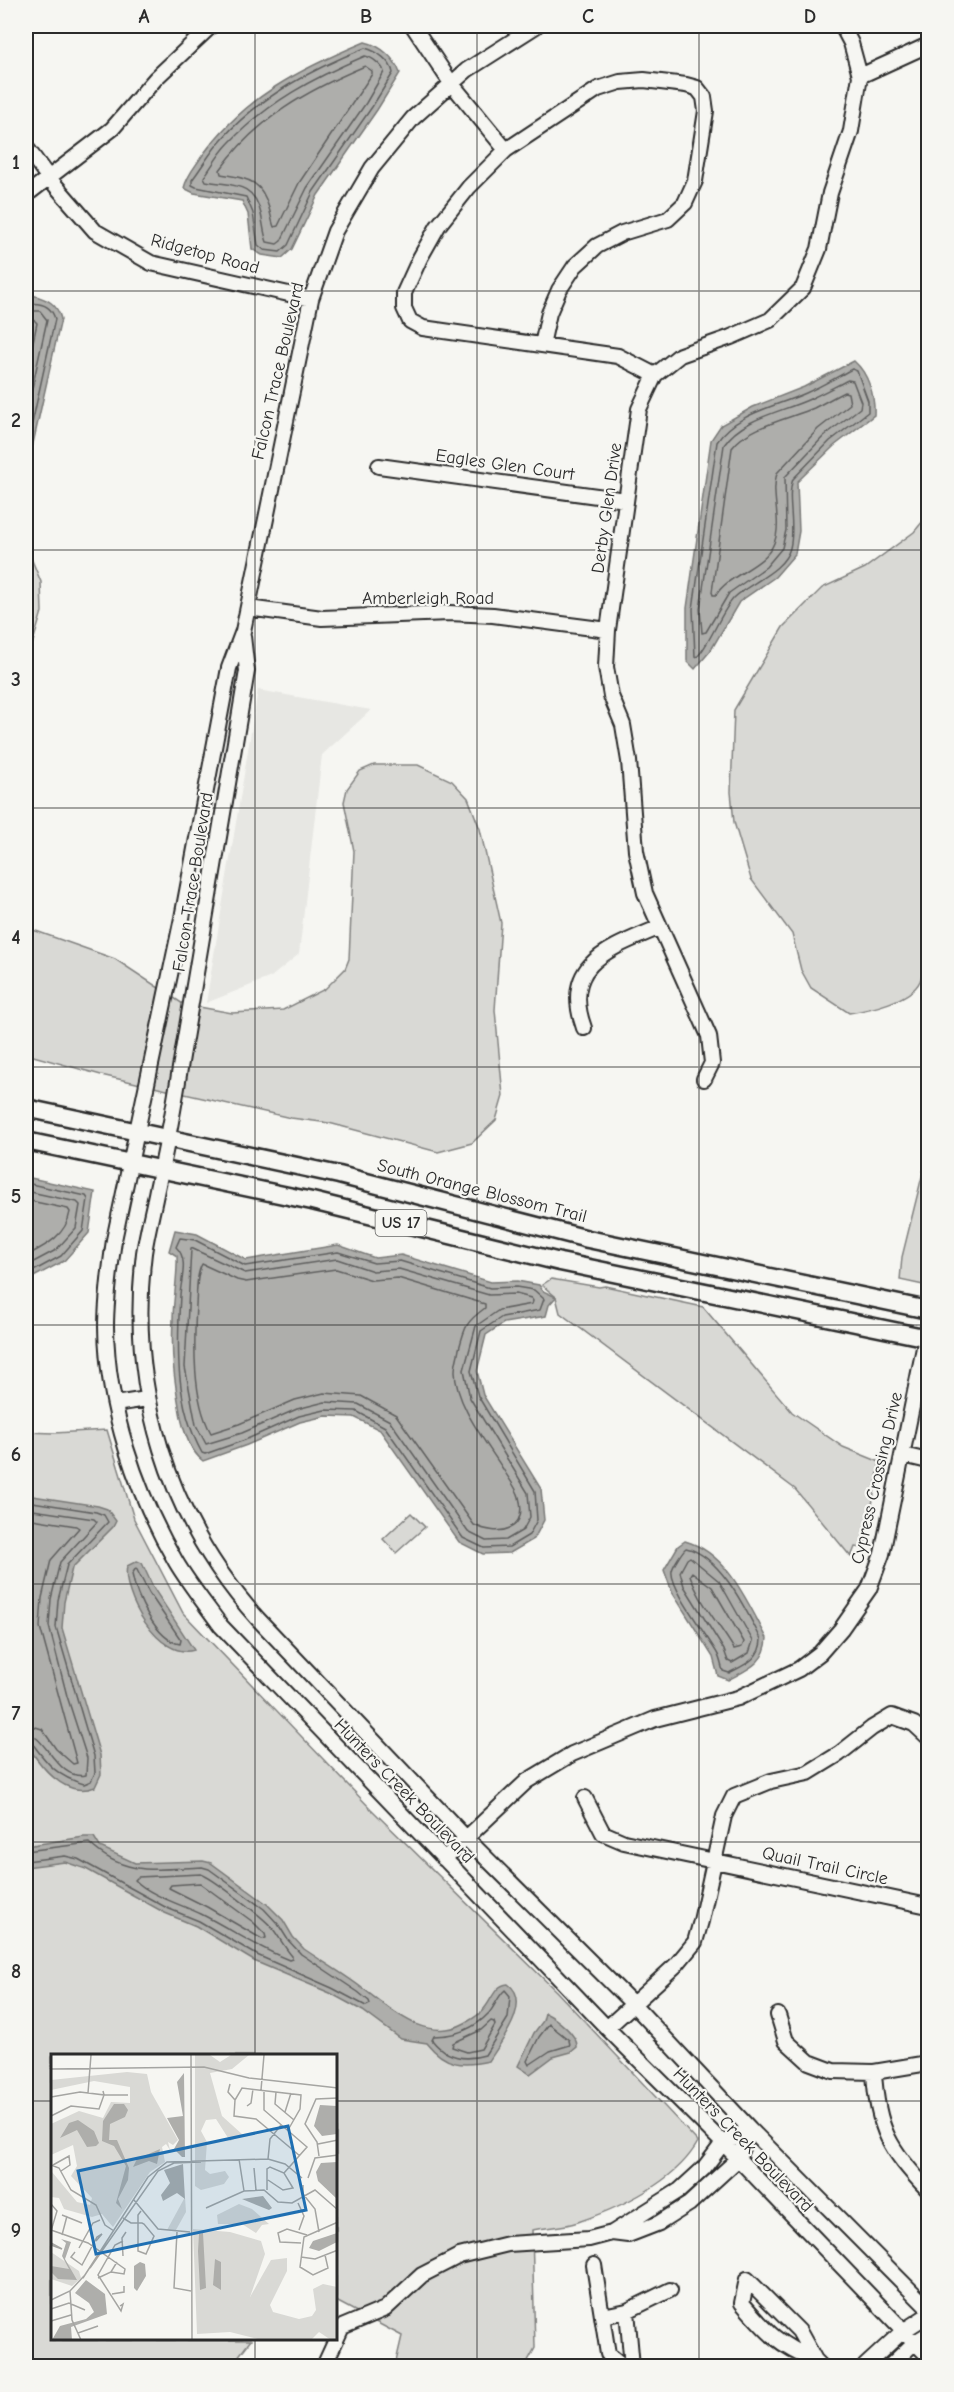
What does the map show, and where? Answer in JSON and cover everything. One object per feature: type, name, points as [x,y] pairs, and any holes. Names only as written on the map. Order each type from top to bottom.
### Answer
[{"type":"main road","name":"South Orange Blossom Trail","points":[[26,1108],[168,1137],[426,1196],[588,1239],[928,1310]]},
{"type":"main road","name":"US 17","points":[[26,1141],[312,1201],[561,1262],[928,1334]]},
{"type":"street","points":[[26,195],[111,129],[156,78],[211,26]]},
{"type":"street","points":[[413,26],[451,83],[506,150]]},
{"type":"street","name":"Falcon Trace Boulevard","points":[[137,1131],[182,918],[229,668],[243,631],[311,299],[335,231],[372,168],[413,118],[467,70],[536,26]]},
{"type":"street","name":"Derby Glen Drive","points":[[704,1079],[712,1063],[709,1036],[645,893],[636,851],[629,760],[623,725],[611,696],[606,667],[608,630],[639,409],[655,375],[680,355],[770,320],[803,288],[819,249],[830,193],[851,131],[860,76],[851,43],[842,26]]},
{"type":"street","points":[[860,76],[928,45]]},
{"type":"street","points":[[542,345],[549,313],[559,290],[575,266],[597,246],[622,233],[668,219],[685,203],[695,181],[706,111],[704,97],[697,88],[686,84],[644,80],[620,82],[598,89],[506,150],[469,187],[438,226],[404,293],[404,308],[410,321],[423,328],[618,356],[655,375]]},
{"type":"street","name":"Ridgetop Road","points":[[26,147],[48,177],[95,231],[151,263],[311,299]]},
{"type":"street","name":"Eagles Glen Court","points":[[379,466],[626,500]]},
{"type":"street","name":"Amberleigh Road","points":[[248,608],[322,622],[471,614],[608,630]]},
{"type":"street","name":"Falcon Trace Boulevard","points":[[168,1137],[247,671],[243,631]]},
{"type":"street","points":[[584,1028],[577,1010],[581,982],[594,959],[607,950],[660,927]]},
{"type":"street","name":"Hunters Creek Boulevard","points":[[137,1131],[129,1163],[108,1284],[106,1328],[115,1404],[132,1463],[152,1517],[177,1564],[221,1626],[607,2028],[723,2143],[928,2356]]},
{"type":"street","name":"Hunters Creek Boulevard","points":[[168,1137],[145,1249],[140,1287],[139,1325],[147,1399],[166,1470],[192,1528],[244,1603],[465,1836],[633,2004],[750,2129],[928,2308]]},
{"type":"street","name":"Cypress Crossing Drive","points":[[444,1859],[465,1836],[528,1781],[572,1754],[655,1719],[738,1698],[799,1669],[820,1653],[841,1629],[869,1589],[882,1554],[928,1334]]},
{"type":"street","points":[[115,1404],[147,1399]]},
{"type":"street","points":[[903,1455],[928,1461]]},
{"type":"street","points":[[607,2028],[676,1965],[695,1942],[724,1816],[735,1796],[771,1781],[808,1773],[839,1755],[872,1728],[892,1716],[914,1724],[928,1737]]},
{"type":"street","name":"Quail Trail Circle","points":[[585,1798],[603,1833],[624,1842],[928,1906]]},
{"type":"street","points":[[778,2015],[786,2041],[809,2062],[833,2071],[874,2072],[928,2062]]},
{"type":"street","points":[[874,2072],[875,2101],[883,2129],[901,2162],[928,2190]]},
{"type":"street","points":[[338,2336],[342,2327],[385,2309],[422,2275],[459,2256],[508,2244],[588,2239],[612,2233],[680,2190],[704,2168],[723,2143],[750,2129]]},
{"type":"street","points":[[612,2233],[628,2235],[659,2223],[689,2204],[737,2160],[750,2129]]},
{"type":"street","points":[[594,2265],[597,2298],[603,2316],[608,2354],[623,2367]]},
{"type":"street","points":[[747,2279],[799,2331],[818,2363],[790,2350],[770,2336],[742,2303],[747,2279]]},
{"type":"street","points":[[603,2316],[627,2311],[670,2290]]},
{"type":"street","points":[[627,2311],[632,2367]]},
{"type":"street","points":[[865,2367],[903,2331],[928,2315]]},
{"type":"street","points":[[890,2367],[915,2342],[928,2334]]},
{"type":"street","points":[[324,2367],[336,2341]]},
{"type":"shaded area","points":[[928,515],[928,926],[923,969],[920,981],[908,994],[867,1010],[849,1013],[811,988],[801,970],[792,934],[751,879],[734,822],[731,792],[734,710],[783,627],[822,588],[865,568],[914,532]]},
{"type":"shaded area","points":[[26,546],[41,582],[42,612],[26,665]]},
{"type":"shaded area","points":[[258,690],[371,710],[322,755],[299,954],[271,977],[206,1003]]},
{"type":"shaded area","points":[[374,765],[418,765],[452,781],[468,798],[480,829],[501,923],[495,1010],[503,1096],[496,1120],[472,1143],[438,1152],[329,1123],[291,1118],[101,1075],[26,1054],[26,929],[115,959],[183,1004],[232,1013],[283,1010],[325,989],[345,969],[349,959],[354,851],[344,802],[347,789],[360,771]]},
{"type":"shaded area","points":[[928,1152],[928,1286],[900,1280],[902,1257]]},
{"type":"shaded area","points":[[551,1279],[605,1286],[703,1307],[792,1412],[843,1447],[880,1462],[864,1548],[855,1547],[851,1557],[795,1489],[560,1313],[556,1297],[542,1285]]},
{"type":"shaded area","points":[[107,1430],[134,1519],[183,1613],[371,1809],[557,1992],[698,2142],[676,2170],[646,2192],[612,2209],[573,2224],[532,2230],[535,2348],[525,2366],[395,2366],[402,2336],[338,2302],[338,2054],[51,2054],[51,2341],[250,2341],[231,2366],[26,2366],[26,1432]]},
{"type":"shaded area","points":[[411,1513],[425,1527],[396,1553],[383,1539]]},
{"type":"water","points":[[365,42],[386,53],[400,73],[318,195],[292,249],[282,258],[262,255],[252,249],[248,214],[242,201],[194,193],[184,188],[187,179],[218,135],[255,101],[296,74]]},
{"type":"water","points":[[32,295],[51,302],[61,319],[30,457],[26,459],[26,299]]},
{"type":"water","points":[[854,361],[864,372],[870,386],[874,415],[834,446],[797,482],[799,531],[795,554],[775,577],[739,602],[711,650],[695,669],[687,661],[687,608],[711,440],[721,425],[753,407],[804,387]]},
{"type":"water","points":[[26,1177],[95,1192],[89,1233],[64,1261],[26,1281]]},
{"type":"water","points":[[175,1230],[197,1234],[246,1260],[338,1245],[375,1258],[401,1255],[491,1282],[517,1281],[539,1285],[543,1291],[556,1297],[549,1305],[546,1316],[504,1323],[486,1335],[477,1371],[483,1395],[541,1489],[544,1520],[534,1539],[510,1553],[483,1554],[459,1542],[380,1430],[354,1417],[326,1416],[300,1422],[203,1461],[190,1445],[185,1432],[175,1377],[172,1333],[177,1256],[169,1251]]},
{"type":"water","points":[[26,1495],[98,1506],[107,1509],[116,1521],[113,1527],[72,1568],[64,1602],[62,1628],[100,1755],[101,1774],[95,1787],[74,1788],[54,1778],[38,1761],[26,1743]]},
{"type":"water","points":[[685,1541],[700,1547],[725,1567],[744,1595],[767,1638],[763,1654],[755,1664],[728,1680],[718,1676],[713,1657],[672,1592],[664,1570],[678,1546]]},
{"type":"water","points":[[137,1561],[142,1563],[154,1589],[194,1650],[181,1651],[168,1645],[145,1623],[136,1608],[127,1578],[127,1566]]},
{"type":"water","points":[[94,1837],[100,1847],[135,1863],[203,1861],[211,1863],[267,1904],[283,1920],[293,1937],[304,1949],[397,2014],[423,2027],[451,2028],[465,2023],[481,2012],[499,1987],[508,1984],[515,1992],[517,2001],[512,2022],[489,2061],[471,2064],[455,2063],[434,2051],[427,2043],[401,2039],[363,2011],[330,1993],[254,1961],[196,1926],[165,1913],[86,1869],[65,1862],[26,1867],[26,1846]]},
{"type":"water","points":[[545,2013],[570,2032],[577,2047],[571,2052],[553,2057],[530,2074],[518,2066],[534,2033],[543,2021]]}]
